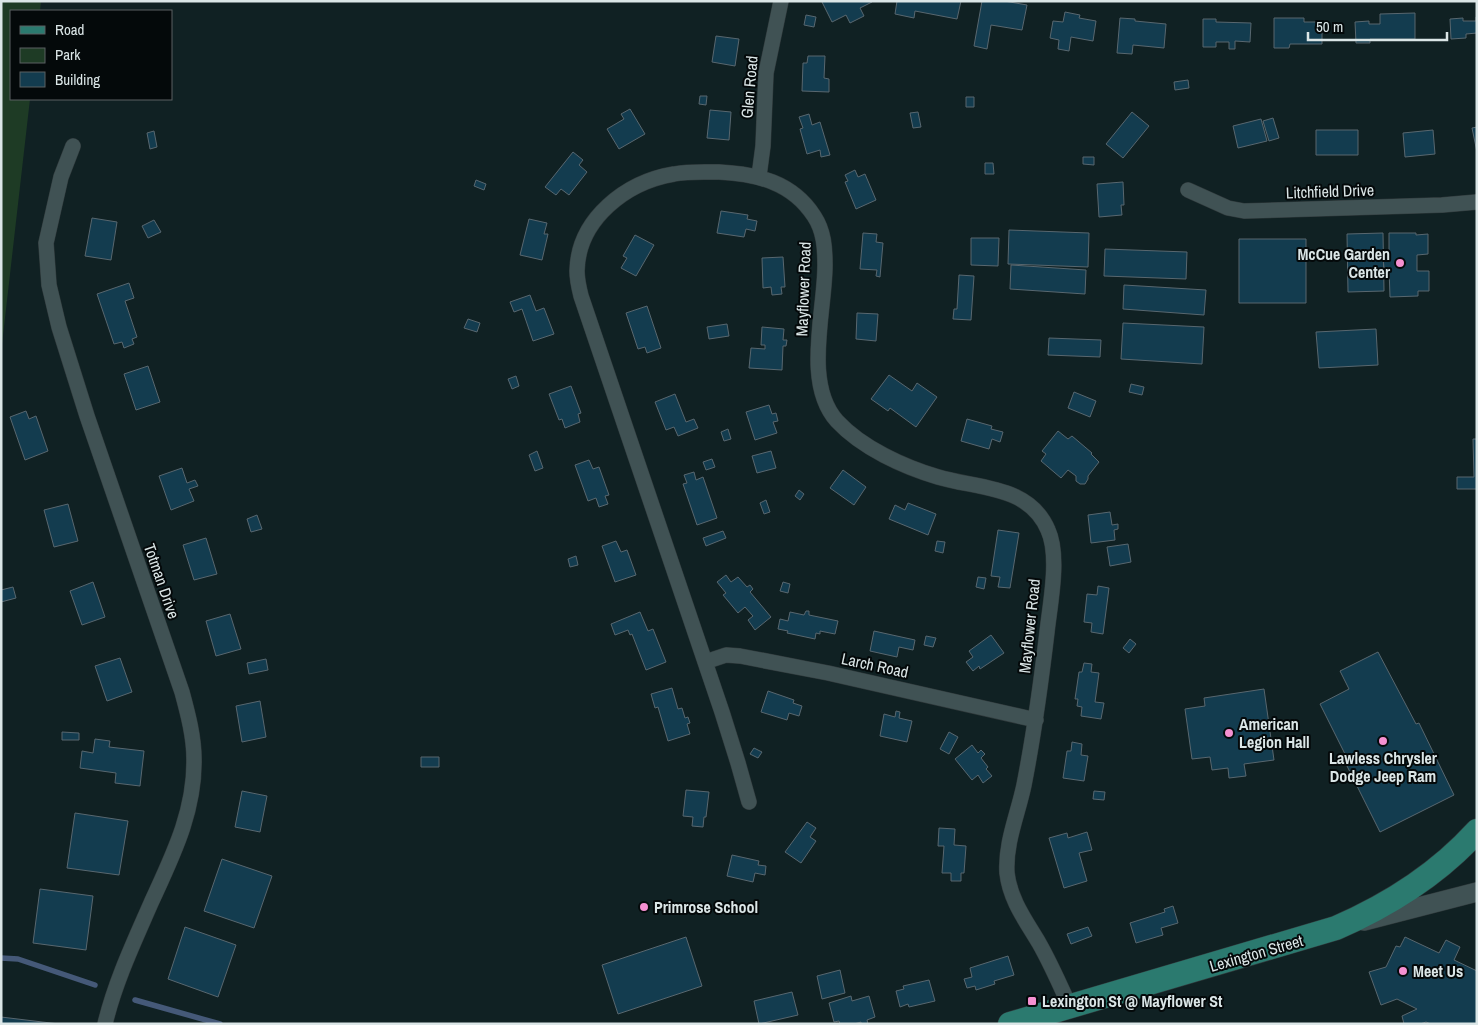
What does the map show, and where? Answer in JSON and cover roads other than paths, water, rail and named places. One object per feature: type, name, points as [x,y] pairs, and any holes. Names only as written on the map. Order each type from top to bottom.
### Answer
[{"type":"main road","name":"Lexington Street","points":[[1010,1024],[1336,928],[1364,916],[1411,888],[1444,862],[1477,831]]},
{"type":"street","name":"Glen Road","points":[[759,176],[763,146],[766,73],[781,1]]},
{"type":"street","name":"Totman Drive","points":[[73,146],[60,177],[46,242],[49,285],[59,327],[87,416],[182,692],[194,754],[191,798],[183,832],[128,956],[105,1024]]},
{"type":"street","name":"Mayflower Road","points":[[749,802],[705,662],[581,296],[577,273],[578,262],[586,237],[598,215],[612,202],[637,187],[661,177],[675,174],[708,172],[759,176],[783,187],[802,201],[813,214],[822,232],[825,247],[825,276],[818,367],[819,381],[825,402],[836,420],[878,452],[907,466],[935,476],[992,489],[1022,500],[1038,512],[1048,529],[1052,543],[1054,564],[1036,720],[1023,789],[1009,844],[1008,874],[1015,902],[1057,977],[1070,1007]]},
{"type":"street","name":"Litchfield Drive","points":[[1188,190],[1233,209],[1249,211],[1442,205],[1477,202]]},
{"type":"street","name":"Larch Road","points":[[705,662],[726,655],[740,656],[837,675],[1036,720]]},
{"type":"street","points":[[1336,928],[1477,892]]},
{"type":"waterway","points":[[1,958],[18,959],[95,985]]},
{"type":"waterway","points":[[135,1000],[220,1024]]},
{"type":"place","name":"McCue Garden Center","points":[[1400,263]]},
{"type":"place","name":"American Legion Hall","points":[[1229,733]]},
{"type":"place","name":"Lawless Chrysler Dodge Jeep Ram","points":[[1383,741]]},
{"type":"place","name":"Primrose School","points":[[644,907]]},
{"type":"place","name":"Meet Us","points":[[1403,971]]},
{"type":"place","name":"Lexington St @ Mayflower St","points":[[1032,1001]]}]
